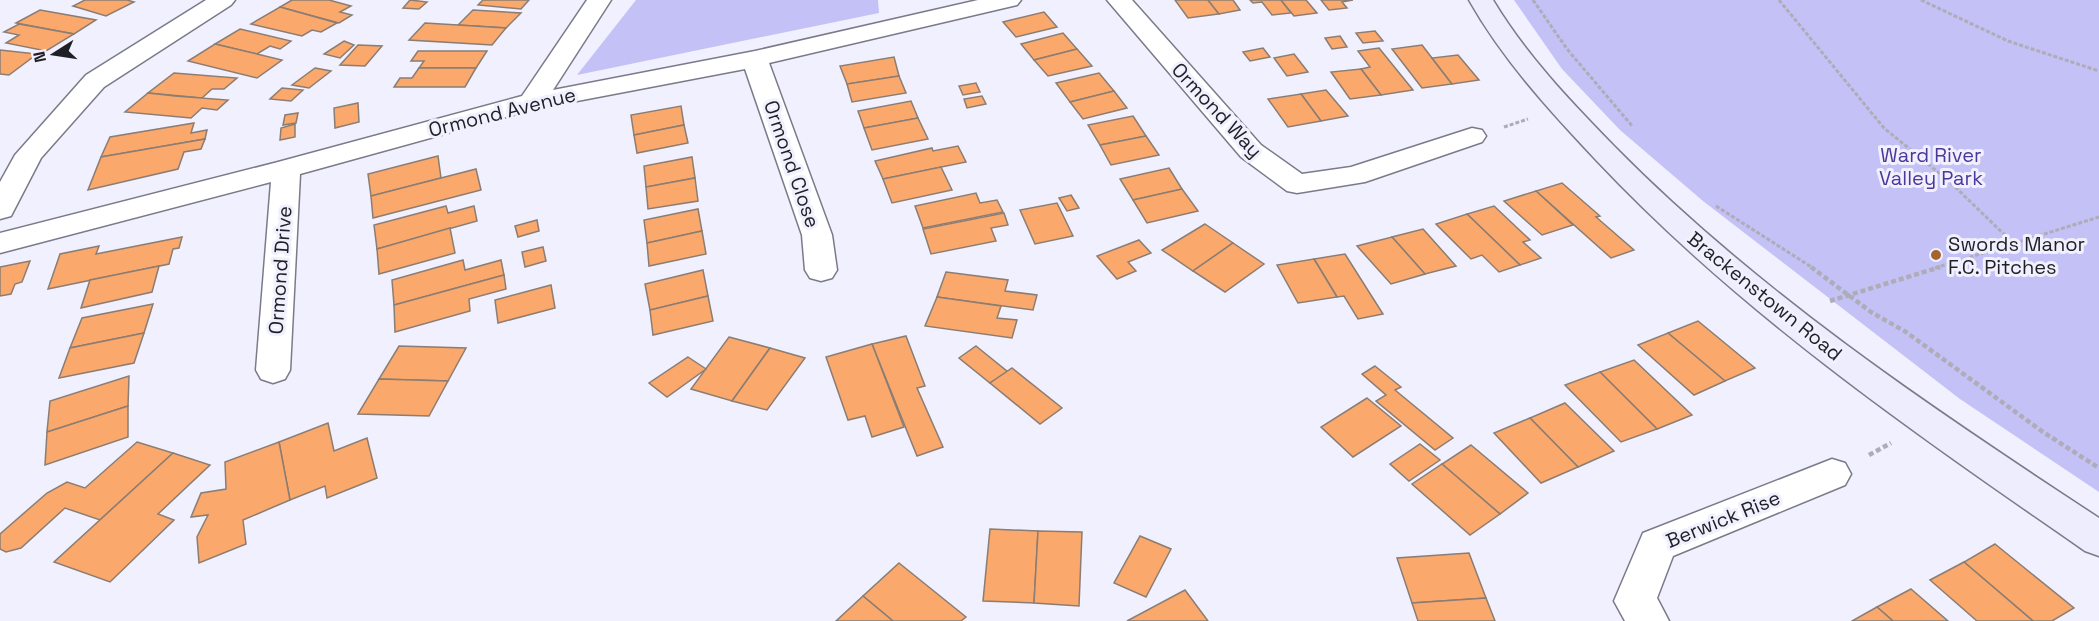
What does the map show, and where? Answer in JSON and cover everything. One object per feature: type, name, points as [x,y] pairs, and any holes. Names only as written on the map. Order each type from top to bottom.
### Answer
[{"type":"street","points":[[0,209],[28,155],[95,81],[223,0]]},
{"type":"street","points":[[532,102],[599,0]]},
{"type":"street","name":"Ormond Avenue","points":[[0,243],[532,102],[755,59],[1009,0]]},
{"type":"street","name":"Ormond Way","points":[[1119,0],[1251,151],[1297,184],[1355,176],[1472,136]]},
{"type":"street","name":"Brackenstown Road","points":[[1481,0],[1491,19],[1521,61],[1563,109],[1621,172],[1721,264],[1929,424],[2099,539]]},
{"type":"street","name":"Ormond Close","points":[[755,59],[817,235],[821,270]]},
{"type":"street","name":"Ormond Drive","points":[[273,370],[286,169]]},
{"type":"street","name":"Berwick Rise","points":[[1648,621],[1635,601],[1657,546],[1832,474]]},
{"type":"path","points":[[1533,0],[1567,50],[1636,131]]},
{"type":"path","points":[[1779,0],[1884,128],[1950,182],[2013,243]]},
{"type":"path","points":[[1921,0],[1962,22],[2015,44],[2099,71]]},
{"type":"path","points":[[1472,136],[1563,109]]},
{"type":"path","points":[[1712,202],[1744,226],[1805,262],[1871,312],[1906,332],[2043,432],[2099,468]]},
{"type":"path","points":[[1787,317],[1847,295],[2099,217]]},
{"type":"green space","points":[[636,0],[878,0],[879,13],[577,75]]},
{"type":"green space","name":"Swords Manor F.C. Pitches","points":[[1514,0],[2099,0],[2099,492],[1960,399],[1703,201],[1620,130],[1562,69]]},
{"type":"building","points":[[85,0],[134,2],[106,16],[73,6]]},
{"type":"building","points":[[292,0],[329,0],[351,6],[340,12],[352,15],[339,23],[280,7]]},
{"type":"building","points":[[410,0],[427,2],[419,9],[403,8]]},
{"type":"building","points":[[483,0],[529,0],[521,9],[478,5]]},
{"type":"building","points":[[1175,0],[1208,0],[1219,14],[1188,18]]},
{"type":"building","points":[[1208,0],[1233,0],[1240,10],[1219,14]]},
{"type":"building","points":[[1250,0],[1281,0],[1291,13],[1272,15],[1262,2],[1253,3]]},
{"type":"building","points":[[1281,0],[1306,0],[1317,13],[1294,16]]},
{"type":"building","points":[[1321,0],[1353,0],[1342,2],[1347,8],[1329,10]]},
{"type":"building","points":[[280,7],[337,23],[321,32],[312,30],[302,36],[251,24]]},
{"type":"building","points":[[40,10],[96,20],[74,34],[16,23]]},
{"type":"building","points":[[473,10],[521,13],[506,28],[458,25]]},
{"type":"building","points":[[1044,12],[1057,27],[1016,37],[1003,22]]},
{"type":"building","points":[[425,23],[506,28],[492,45],[409,40]]},
{"type":"building","points":[[19,24],[74,34],[46,51],[6,43],[19,35],[4,32]]},
{"type":"building","points":[[240,29],[291,41],[280,49],[270,46],[257,54],[215,44]]},
{"type":"building","points":[[1375,31],[1383,41],[1363,43],[1356,33]]},
{"type":"building","points":[[1063,33],[1077,49],[1034,60],[1021,44]]},
{"type":"building","points":[[1340,36],[1347,47],[1332,49],[1325,38]]},
{"type":"building","points":[[344,41],[354,45],[340,58],[324,54]]},
{"type":"building","points":[[215,44],[282,60],[257,78],[188,61]]},
{"type":"building","points":[[358,45],[382,46],[365,66],[340,65]]},
{"type":"building","points":[[1422,45],[1452,84],[1422,88],[1392,49]]},
{"type":"building","points":[[1263,48],[1270,57],[1250,61],[1243,52]]},
{"type":"building","points":[[1379,48],[1413,90],[1381,95],[1361,69],[1370,67],[1358,51]]},
{"type":"building","points":[[1077,49],[1092,66],[1048,76],[1034,60]]},
{"type":"building","points":[[0,50],[37,54],[9,75],[0,74]]},
{"type":"building","points":[[418,51],[487,51],[476,68],[419,68],[424,61],[411,61]]},
{"type":"building","points":[[1294,54],[1308,72],[1287,76],[1274,58]]},
{"type":"building","points":[[1458,55],[1479,80],[1452,84],[1432,58]]},
{"type":"building","points":[[894,57],[899,76],[847,84],[840,66]]},
{"type":"building","points":[[315,68],[331,71],[309,88],[292,85]]},
{"type":"building","points":[[419,68],[476,68],[465,87],[394,87],[400,78],[412,78]]},
{"type":"building","points":[[1361,69],[1381,95],[1350,99],[1331,72]]},
{"type":"building","points":[[174,73],[237,78],[224,89],[212,89],[202,98],[148,93]]},
{"type":"building","points":[[1099,73],[1114,91],[1070,102],[1056,83]]},
{"type":"building","points":[[899,76],[906,93],[852,102],[847,84]]},
{"type":"building","points":[[976,83],[980,92],[963,95],[959,86]]},
{"type":"building","points":[[282,88],[303,90],[291,101],[270,99]]},
{"type":"building","points":[[1326,90],[1348,116],[1321,121],[1301,94]]},
{"type":"building","points":[[1114,91],[1127,108],[1083,119],[1070,102]]},
{"type":"building","points":[[148,93],[228,100],[217,110],[202,108],[191,118],[125,112]]},
{"type":"building","points":[[1301,94],[1321,121],[1288,127],[1268,99]]},
{"type":"building","points":[[982,96],[986,104],[967,108],[964,99]]},
{"type":"building","points":[[911,101],[918,118],[864,128],[858,111]]},
{"type":"building","points":[[358,103],[359,122],[335,128],[334,108]]},
{"type":"building","points":[[681,106],[684,125],[634,135],[631,115]]},
{"type":"building","points":[[298,113],[296,123],[283,125],[285,115]]},
{"type":"building","points":[[1133,116],[1146,136],[1100,145],[1088,125]]},
{"type":"building","points":[[918,118],[928,139],[872,150],[864,128]]},
{"type":"building","points":[[194,123],[191,133],[207,130],[205,139],[101,157],[110,137]]},
{"type":"building","points":[[295,124],[295,137],[280,140],[281,128]]},
{"type":"building","points":[[684,125],[688,143],[637,153],[634,135]]},
{"type":"building","points":[[1146,136],[1159,155],[1111,165],[1100,145]]},
{"type":"building","points":[[205,139],[201,149],[184,152],[178,169],[88,190],[101,157]]},
{"type":"building","points":[[958,146],[966,162],[883,179],[875,161],[932,148],[933,151]]},
{"type":"building","points":[[438,156],[441,178],[371,196],[368,174]]},
{"type":"building","points":[[692,157],[695,178],[646,187],[644,166]]},
{"type":"building","points":[[941,167],[952,190],[892,203],[883,179]]},
{"type":"building","points":[[1169,168],[1182,189],[1133,200],[1120,179]]},
{"type":"building","points":[[476,169],[481,190],[373,218],[371,196]]},
{"type":"building","points":[[695,178],[698,201],[648,209],[646,187]]},
{"type":"building","points":[[1562,183],[1634,250],[1611,258],[1536,191]]},
{"type":"building","points":[[1182,189],[1198,211],[1147,223],[1133,200]]},
{"type":"building","points":[[1536,191],[1573,225],[1542,235],[1504,201]]},
{"type":"building","points":[[976,193],[980,203],[997,200],[1003,212],[923,228],[915,206]]},
{"type":"building","points":[[1071,195],[1079,208],[1067,211],[1059,198]]},
{"type":"building","points":[[1057,203],[1073,236],[1035,244],[1020,210]]},
{"type":"building","points":[[446,206],[448,213],[474,206],[477,221],[377,249],[374,225]]},
{"type":"building","points":[[1494,206],[1530,240],[1523,242],[1541,258],[1520,265],[1467,214]]},
{"type":"building","points":[[698,209],[702,231],[647,243],[644,220]]},
{"type":"building","points":[[1004,213],[1008,225],[991,228],[996,241],[931,254],[923,229]]},
{"type":"building","points":[[1467,214],[1520,265],[1499,272],[1482,255],[1471,259],[1436,224]]},
{"type":"building","points":[[537,220],[539,231],[518,237],[515,226]]},
{"type":"building","points":[[1205,224],[1233,243],[1193,271],[1162,250]]},
{"type":"building","points":[[450,228],[455,253],[379,274],[377,249]]},
{"type":"building","points":[[1423,229],[1456,266],[1425,274],[1392,237]]},
{"type":"building","points":[[702,231],[706,254],[649,266],[647,243]]},
{"type":"building","points":[[182,237],[179,248],[173,249],[169,264],[48,289],[60,254],[99,246],[96,254]]},
{"type":"building","points":[[1392,237],[1425,274],[1391,284],[1357,246]]},
{"type":"building","points":[[1139,240],[1151,253],[1128,262],[1136,271],[1117,279],[1097,256]]},
{"type":"building","points":[[1233,243],[1264,264],[1225,292],[1193,271]]},
{"type":"building","points":[[543,247],[546,261],[525,267],[522,252]]},
{"type":"building","points":[[1345,254],[1383,314],[1358,319],[1344,296],[1337,297],[1314,259]]},
{"type":"building","points":[[1314,259],[1337,297],[1298,303],[1277,265]]},
{"type":"building","points":[[463,260],[465,270],[501,260],[504,275],[394,305],[392,280]]},
{"type":"building","points":[[30,261],[22,282],[15,284],[11,294],[0,296],[0,267]]},
{"type":"building","points":[[159,266],[152,292],[81,308],[90,280]]},
{"type":"building","points":[[703,270],[708,296],[650,310],[645,284]]},
{"type":"building","points":[[946,272],[1008,280],[1005,291],[1037,295],[1033,310],[937,297]]},
{"type":"building","points":[[504,275],[506,289],[469,299],[470,311],[395,332],[394,305]]},
{"type":"building","points":[[551,285],[555,308],[498,323],[495,300]]},
{"type":"building","points":[[708,296],[713,321],[653,335],[650,310]]},
{"type":"building","points":[[937,297],[1001,306],[997,318],[1017,320],[1012,338],[925,326]]},
{"type":"building","points":[[153,304],[144,333],[70,348],[82,318]]},
{"type":"building","points":[[1698,321],[1755,368],[1725,381],[1668,333]]},
{"type":"building","points":[[144,333],[134,363],[59,378],[70,348]]},
{"type":"building","points":[[1668,333],[1725,381],[1694,395],[1638,345]]},
{"type":"building","points":[[906,336],[925,386],[917,388],[943,447],[917,456],[872,344]]},
{"type":"building","points":[[729,337],[770,348],[732,401],[691,389]]},
{"type":"building","points":[[872,344],[904,427],[872,437],[865,416],[848,420],[826,357]]},
{"type":"building","points":[[399,346],[466,348],[448,381],[379,379]]},
{"type":"building","points":[[976,346],[1008,372],[990,383],[959,358]]},
{"type":"building","points":[[770,348],[805,358],[767,410],[732,401]]},
{"type":"building","points":[[688,357],[706,369],[667,397],[649,383]]},
{"type":"building","points":[[1634,360],[1692,415],[1657,429],[1600,372]]},
{"type":"building","points":[[1375,366],[1401,387],[1395,390],[1453,438],[1435,450],[1376,401],[1386,395],[1362,374]]},
{"type":"building","points":[[1012,368],[1062,408],[1040,424],[990,383]]},
{"type":"building","points":[[1600,372],[1657,429],[1621,442],[1565,385]]},
{"type":"building","points":[[129,376],[128,406],[47,432],[50,401]]},
{"type":"building","points":[[379,379],[448,381],[429,416],[358,414]]},
{"type":"building","points":[[1367,398],[1401,426],[1353,457],[1321,427]]},
{"type":"building","points":[[1565,403],[1614,451],[1578,467],[1530,418]]},
{"type":"building","points":[[128,406],[128,437],[45,465],[47,432]]},
{"type":"building","points":[[1530,418],[1578,467],[1541,483],[1494,433]]},
{"type":"building","points":[[328,423],[334,451],[367,438],[377,478],[327,498],[325,486],[290,500],[279,442]]},
{"type":"building","points":[[137,442],[173,453],[100,520],[65,508],[21,548],[6,552],[0,549],[0,534],[47,493],[67,482],[85,488]]},
{"type":"building","points":[[279,442],[290,500],[243,520],[246,544],[199,563],[197,537],[208,515],[191,517],[201,493],[226,489],[225,462]]},
{"type":"building","points":[[1420,444],[1440,460],[1409,481],[1390,464]]},
{"type":"building","points":[[1471,445],[1528,493],[1500,514],[1442,464]]},
{"type":"building","points":[[173,453],[210,465],[158,514],[174,520],[110,582],[54,562]]},
{"type":"building","points":[[1442,464],[1500,514],[1470,535],[1412,484]]},
{"type":"building","points":[[990,529],[1038,531],[1034,603],[983,601]]},
{"type":"building","points":[[1038,531],[1082,532],[1079,606],[1034,603]]},
{"type":"building","points":[[1140,536],[1171,549],[1146,597],[1114,583]]},
{"type":"building","points":[[1995,544],[2074,608],[2052,621],[2033,621],[1964,562]]},
{"type":"building","points":[[1469,553],[1486,598],[1412,603],[1397,558]]},
{"type":"building","points":[[1964,562],[2033,621],[1977,621],[1930,580]]},
{"type":"building","points":[[899,563],[966,617],[961,621],[893,621],[863,596]]},
{"type":"building","points":[[1911,589],[1948,621],[1893,621],[1877,607]]},
{"type":"building","points":[[1185,590],[1208,621],[1127,621]]},
{"type":"building","points":[[863,596],[893,621],[836,621]]},
{"type":"building","points":[[1486,598],[1495,621],[1418,621],[1412,603]]},
{"type":"building","points":[[1877,607],[1893,621],[1852,621]]},
{"type":"place","name":"Swords Manor F.C. Pitches","points":[[1936,255]]},
{"type":"park label","name":"Ward River Valley Park","points":[[1931,166]]}]
